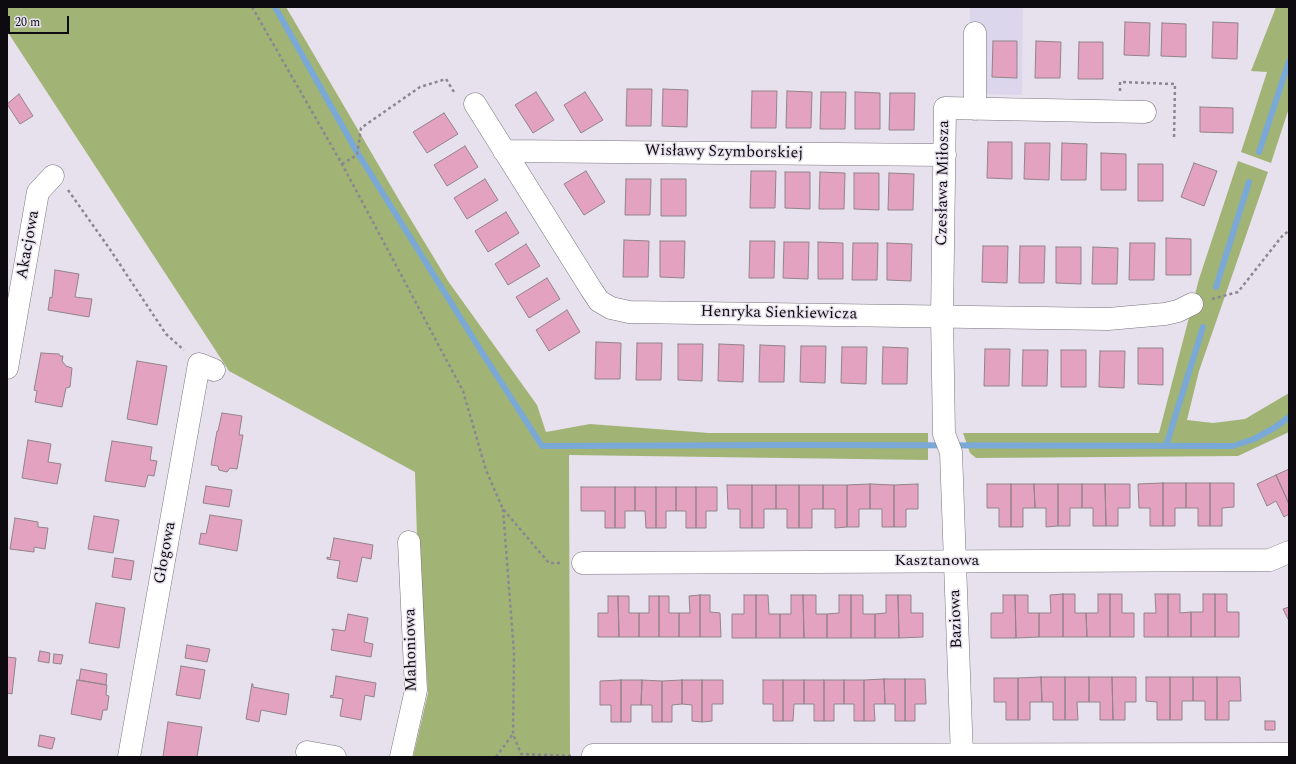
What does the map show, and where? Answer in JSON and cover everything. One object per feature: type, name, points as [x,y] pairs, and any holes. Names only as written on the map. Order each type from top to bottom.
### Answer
[{"type":"street","points":[[975,33],[975,109]]},
{"type":"street","name":"Henryka Sienkiewicza","points":[[475,104],[590,289],[599,301],[611,308],[629,312],[1108,319],[1165,314],[1178,311],[1192,304]]},
{"type":"street","name":"Czesława Miłosza","points":[[947,443],[942,317],[945,108],[1145,112]]},
{"type":"street","name":"Wisławy Szymborskiej","points":[[504,150],[945,155]]},
{"type":"street","name":"Akacjowa","points":[[7,368],[38,192],[53,176]]},
{"type":"street","name":"Głogowa","points":[[129,757],[207,367]]},
{"type":"street","name":"Baziowa","points":[[947,443],[954,562],[962,756]]},
{"type":"street","name":"Mahoniowa","points":[[401,757],[416,690],[409,542]]},
{"type":"street","name":"Kasztanowa","points":[[574,563],[1270,560],[1289,552]]},
{"type":"street","points":[[307,752],[334,757]]},
{"type":"street","points":[[584,755],[962,756],[1289,754]]},
{"type":"path","points":[[252,7],[342,164],[463,391],[486,470],[503,509],[549,563],[574,563]]},
{"type":"path","points":[[342,164],[357,155],[361,128],[420,87],[446,79],[454,92]]},
{"type":"path","points":[[53,176],[67,189],[109,248],[166,334],[207,367]]},
{"type":"path","points":[[1192,304],[1238,292],[1283,235],[1289,231]]},
{"type":"path","points":[[503,509],[514,653],[512,734],[521,754],[584,755]]},
{"type":"path","points":[[496,757],[512,734]]},
{"type":"shaded area","points":[[970,7],[1023,7],[1022,95],[981,94],[969,82]]},
{"type":"green space","points":[[7,7],[286,7],[448,281],[537,405],[546,432],[590,424],[709,433],[928,433],[928,460],[569,455],[570,757],[413,757],[428,693],[417,536],[415,472],[229,371],[7,31]]},
{"type":"green space","points":[[1276,7],[1289,7],[1289,108],[1271,163],[1241,152],[1267,72],[1251,71]]},
{"type":"green space","points":[[1238,161],[1268,172],[1199,371],[1187,420],[1213,423],[1245,419],[1289,393],[1289,432],[1238,456],[976,458],[970,453],[963,433],[1159,433],[1199,279]]},
{"type":"building","points":[[1125,22],[1150,23],[1149,56],[1124,55]]},
{"type":"building","points":[[1213,22],[1238,23],[1237,59],[1212,58]]},
{"type":"building","points":[[1162,23],[1186,24],[1186,57],[1161,56]]},
{"type":"building","points":[[993,41],[1017,41],[1017,78],[992,77]]},
{"type":"building","points":[[1036,41],[1061,42],[1060,78],[1035,78]]},
{"type":"building","points":[[1079,42],[1103,42],[1103,79],[1078,79]]},
{"type":"building","points":[[627,89],[652,89],[651,126],[626,126]]},
{"type":"building","points":[[663,89],[688,90],[687,127],[662,126]]},
{"type":"building","points":[[752,91],[777,91],[776,128],[751,128]]},
{"type":"building","points":[[787,91],[812,92],[811,128],[786,128]]},
{"type":"building","points":[[536,92],[554,120],[533,133],[515,105]]},
{"type":"building","points":[[585,92],[603,120],[581,133],[564,105]]},
{"type":"building","points":[[821,92],[846,92],[845,129],[820,129]]},
{"type":"building","points":[[855,92],[880,93],[880,129],[855,129]]},
{"type":"building","points":[[890,93],[915,93],[914,130],[889,130]]},
{"type":"building","points":[[19,94],[33,116],[20,124],[7,104]]},
{"type":"building","points":[[1200,107],[1233,108],[1233,133],[1200,132]]},
{"type":"building","points":[[444,113],[458,134],[427,153],[413,132]]},
{"type":"building","points":[[988,142],[1012,142],[1012,179],[987,178]]},
{"type":"building","points":[[1025,143],[1050,143],[1049,180],[1024,179]]},
{"type":"building","points":[[1062,143],[1087,144],[1086,180],[1061,180]]},
{"type":"building","points":[[465,146],[478,167],[447,186],[434,165]]},
{"type":"building","points":[[1101,153],[1126,154],[1126,190],[1101,190]]},
{"type":"building","points":[[1194,163],[1217,171],[1204,206],[1181,197]]},
{"type":"building","points":[[1138,164],[1163,164],[1163,201],[1138,201]]},
{"type":"building","points":[[586,171],[605,202],[584,215],[564,184]]},
{"type":"building","points":[[751,171],[776,171],[775,208],[750,208]]},
{"type":"building","points":[[785,172],[810,172],[810,209],[785,208]]},
{"type":"building","points":[[820,172],[845,173],[844,209],[819,209]]},
{"type":"building","points":[[854,173],[879,173],[879,210],[854,209]]},
{"type":"building","points":[[889,173],[914,174],[913,210],[888,210]]},
{"type":"building","points":[[485,179],[498,200],[467,219],[454,198]]},
{"type":"building","points":[[626,179],[651,179],[650,215],[625,215]]},
{"type":"building","points":[[661,179],[686,179],[686,216],[661,216]]},
{"type":"building","points":[[506,212],[519,233],[488,252],[475,231]]},
{"type":"building","points":[[1166,238],[1191,239],[1191,275],[1166,275]]},
{"type":"building","points":[[624,240],[649,241],[648,277],[623,277]]},
{"type":"building","points":[[660,241],[685,241],[684,278],[660,277]]},
{"type":"building","points":[[750,241],[775,241],[774,278],[749,278]]},
{"type":"building","points":[[784,242],[809,242],[808,279],[783,278]]},
{"type":"building","points":[[818,242],[843,243],[843,279],[818,279]]},
{"type":"building","points":[[853,243],[878,243],[877,280],[852,280]]},
{"type":"building","points":[[887,243],[912,244],[911,281],[887,280]]},
{"type":"building","points":[[1130,243],[1155,243],[1154,280],[1129,280]]},
{"type":"building","points":[[526,244],[540,266],[508,285],[495,264]]},
{"type":"building","points":[[983,246],[1008,246],[1007,283],[982,282]]},
{"type":"building","points":[[1020,246],[1045,246],[1044,283],[1019,283]]},
{"type":"building","points":[[1056,247],[1081,247],[1081,284],[1056,283]]},
{"type":"building","points":[[1093,247],[1118,248],[1117,284],[1092,284]]},
{"type":"building","points":[[55,270],[79,274],[75,297],[92,299],[89,317],[48,310],[50,297],[52,298]]},
{"type":"building","points":[[547,278],[560,299],[529,318],[516,297]]},
{"type":"building","points":[[567,310],[580,332],[549,351],[536,330]]},
{"type":"building","points":[[596,342],[621,343],[620,379],[595,379]]},
{"type":"building","points":[[637,343],[662,343],[661,380],[636,380]]},
{"type":"building","points":[[678,344],[703,344],[702,381],[678,380]]},
{"type":"building","points":[[719,344],[744,345],[743,382],[718,381]]},
{"type":"building","points":[[760,345],[785,346],[784,382],[759,382]]},
{"type":"building","points":[[801,346],[826,346],[825,383],[800,382]]},
{"type":"building","points":[[842,347],[867,347],[866,384],[841,383]]},
{"type":"building","points":[[883,347],[908,348],[907,384],[882,384]]},
{"type":"building","points":[[1138,348],[1163,348],[1163,385],[1138,384]]},
{"type":"building","points":[[985,349],[1010,349],[1009,386],[984,386]]},
{"type":"building","points":[[1023,350],[1048,350],[1047,386],[1022,386]]},
{"type":"building","points":[[1061,350],[1086,350],[1086,387],[1061,387]]},
{"type":"building","points":[[1100,351],[1125,351],[1124,388],[1099,387]]},
{"type":"building","points":[[41,353],[59,354],[60,356],[63,356],[62,361],[66,366],[72,368],[70,387],[66,388],[62,407],[35,402],[37,391],[34,390]]},
{"type":"building","points":[[137,361],[167,366],[157,425],[127,419]]},
{"type":"building","points":[[222,413],[242,416],[239,435],[243,435],[237,469],[230,468],[227,472],[219,470],[218,466],[211,465]]},
{"type":"building","points":[[28,440],[51,444],[48,462],[61,464],[57,484],[22,478]]},
{"type":"building","points":[[112,441],[152,447],[150,460],[157,461],[154,476],[148,475],[145,487],[105,481]]},
{"type":"building","points":[[1289,469],[1289,504],[1276,475]]},
{"type":"building","points":[[1276,475],[1289,504],[1289,514],[1284,517],[1276,501],[1267,506],[1257,484]]},
{"type":"building","points":[[1163,483],[1186,483],[1186,508],[1175,508],[1175,526],[1163,526]]},
{"type":"building","points":[[1163,483],[1163,526],[1150,526],[1150,508],[1139,508],[1138,484]]},
{"type":"building","points":[[1186,483],[1210,483],[1210,526],[1198,526],[1198,508],[1186,508]]},
{"type":"building","points":[[1210,483],[1234,483],[1234,507],[1222,508],[1222,526],[1210,526]]},
{"type":"building","points":[[870,484],[894,485],[894,527],[882,527],[882,509],[870,509]]},
{"type":"building","points":[[870,484],[870,509],[859,509],[859,527],[847,527],[847,485]]},
{"type":"building","points":[[918,484],[918,509],[906,509],[906,527],[894,527],[894,485]]},
{"type":"building","points":[[987,484],[1011,484],[1011,527],[999,527],[999,508],[987,508]]},
{"type":"building","points":[[1011,484],[1034,484],[1035,508],[1023,508],[1023,527],[1011,527]]},
{"type":"building","points":[[1034,484],[1058,484],[1058,526],[1046,527],[1046,508],[1035,508]]},
{"type":"building","points":[[1058,484],[1082,484],[1082,508],[1070,508],[1070,526],[1058,526]]},
{"type":"building","points":[[1082,484],[1105,484],[1106,526],[1093,526],[1093,508],[1082,508]]},
{"type":"building","points":[[1105,484],[1130,484],[1130,508],[1118,508],[1118,526],[1106,526]]},
{"type":"building","points":[[727,485],[752,485],[752,528],[740,528],[740,509],[728,509]]},
{"type":"building","points":[[752,485],[776,485],[776,509],[764,509],[764,528],[752,528]]},
{"type":"building","points":[[776,485],[799,485],[799,528],[787,528],[787,509],[776,509]]},
{"type":"building","points":[[799,485],[823,485],[823,509],[812,509],[812,528],[799,528]]},
{"type":"building","points":[[823,485],[847,485],[847,527],[835,528],[835,509],[823,509]]},
{"type":"building","points":[[206,486],[232,490],[229,507],[203,503]]},
{"type":"building","points":[[581,487],[615,487],[615,528],[605,528],[605,511],[581,511]]},
{"type":"building","points":[[615,487],[635,487],[635,511],[625,511],[625,528],[615,528]]},
{"type":"building","points":[[635,487],[656,487],[656,528],[646,528],[645,511],[635,511]]},
{"type":"building","points":[[656,487],[676,487],[676,511],[666,511],[666,528],[656,528]]},
{"type":"building","points":[[676,487],[696,487],[696,528],[686,528],[686,511],[676,511]]},
{"type":"building","points":[[696,487],[717,487],[717,511],[706,511],[706,528],[696,528]]},
{"type":"building","points":[[210,515],[242,520],[237,551],[199,544],[201,533],[206,534]]},
{"type":"building","points":[[94,516],[119,520],[113,553],[88,549]]},
{"type":"building","points":[[15,518],[38,522],[38,527],[48,528],[45,549],[34,547],[34,552],[10,549]]},
{"type":"building","points":[[334,538],[373,545],[371,559],[362,557],[357,582],[337,578],[340,561],[327,559],[327,557],[330,558]]},
{"type":"building","points":[[115,558],[134,561],[131,580],[112,577]]},
{"type":"building","points":[[1063,594],[1063,637],[1039,637],[1039,613],[1051,613],[1050,595]]},
{"type":"building","points":[[1063,594],[1075,594],[1075,613],[1086,613],[1087,637],[1063,637]]},
{"type":"building","points":[[1098,594],[1110,594],[1110,637],[1087,637],[1086,613],[1098,613]]},
{"type":"building","points":[[1110,594],[1122,594],[1122,613],[1134,613],[1134,637],[1110,637]]},
{"type":"building","points":[[1155,594],[1168,594],[1168,637],[1144,637],[1144,613],[1156,613]]},
{"type":"building","points":[[1168,594],[1180,594],[1180,613],[1191,612],[1191,637],[1168,637]]},
{"type":"building","points":[[1203,594],[1215,594],[1215,637],[1191,637],[1191,612],[1203,612]]},
{"type":"building","points":[[1215,594],[1227,594],[1227,612],[1239,612],[1239,637],[1215,637]]},
{"type":"building","points":[[700,595],[700,637],[679,637],[679,613],[690,613],[689,596]]},
{"type":"building","points":[[700,595],[710,595],[710,612],[720,613],[721,637],[700,637]]},
{"type":"building","points":[[744,595],[756,595],[756,638],[732,638],[732,614],[744,614]]},
{"type":"building","points":[[756,595],[768,595],[769,614],[780,614],[780,638],[756,638]]},
{"type":"building","points":[[791,595],[803,595],[804,638],[780,638],[780,614],[791,614]]},
{"type":"building","points":[[803,595],[816,595],[816,614],[827,614],[827,638],[804,638]]},
{"type":"building","points":[[839,595],[851,595],[851,638],[827,638],[827,614],[839,613]]},
{"type":"building","points":[[851,595],[863,595],[863,614],[875,614],[875,638],[851,638]]},
{"type":"building","points":[[886,595],[898,595],[899,638],[875,638],[875,614],[886,613]]},
{"type":"building","points":[[898,595],[911,595],[911,613],[923,613],[923,637],[899,638]]},
{"type":"building","points":[[1003,595],[1015,595],[1016,638],[991,638],[991,613],[1003,613]]},
{"type":"building","points":[[1015,595],[1028,595],[1028,613],[1039,613],[1039,637],[1016,638]]},
{"type":"building","points":[[608,596],[618,596],[619,637],[598,637],[598,613],[608,613]]},
{"type":"building","points":[[618,596],[629,596],[629,613],[639,613],[639,637],[619,637]]},
{"type":"building","points":[[649,596],[659,596],[659,637],[639,637],[639,613],[649,613]]},
{"type":"building","points":[[659,596],[669,596],[669,613],[679,613],[679,637],[659,637]]},
{"type":"building","points":[[96,603],[125,608],[119,648],[89,643]]},
{"type":"building","points":[[1289,607],[1289,621],[1283,609]]},
{"type":"building","points":[[348,614],[368,618],[364,642],[373,644],[371,657],[331,650],[334,631],[332,629],[345,631]]},
{"type":"building","points":[[187,645],[210,649],[207,662],[185,658]]},
{"type":"building","points":[[40,651],[50,653],[49,663],[38,661]]},
{"type":"building","points":[[54,654],[63,655],[61,664],[53,663]]},
{"type":"building","points":[[7,657],[16,658],[12,694],[7,693]]},
{"type":"building","points":[[181,666],[205,670],[200,699],[176,695]]},
{"type":"building","points":[[81,669],[107,674],[106,685],[79,680]]},
{"type":"building","points":[[336,676],[376,683],[374,697],[365,695],[361,720],[340,716],[343,699],[330,697],[331,695],[333,696]]},
{"type":"building","points":[[1041,677],[1042,702],[1030,702],[1030,720],[1018,720],[1018,678]]},
{"type":"building","points":[[1041,677],[1065,677],[1065,720],[1053,720],[1053,702],[1042,702]]},
{"type":"building","points":[[1065,677],[1089,677],[1089,702],[1077,702],[1078,720],[1065,720]]},
{"type":"building","points":[[1089,677],[1112,677],[1113,720],[1100,720],[1100,702],[1089,702]]},
{"type":"building","points":[[1112,677],[1136,677],[1136,702],[1125,702],[1125,720],[1113,720]]},
{"type":"building","points":[[1146,677],[1170,677],[1170,720],[1157,720],[1157,702],[1146,701]]},
{"type":"building","points":[[1170,677],[1193,677],[1193,701],[1182,701],[1182,720],[1170,720]]},
{"type":"building","points":[[1193,677],[1217,677],[1217,720],[1205,720],[1205,701],[1193,701]]},
{"type":"building","points":[[1217,677],[1240,677],[1241,701],[1229,701],[1229,720],[1217,720]]},
{"type":"building","points":[[994,678],[1018,678],[1018,720],[1006,720],[1006,702],[994,702]]},
{"type":"building","points":[[884,679],[905,679],[905,721],[895,721],[895,704],[885,704]]},
{"type":"building","points":[[884,679],[885,704],[874,704],[875,721],[864,721],[864,680]]},
{"type":"building","points":[[905,679],[925,679],[926,704],[915,704],[915,721],[905,721]]},
{"type":"building","points":[[77,680],[107,685],[106,695],[109,696],[107,710],[103,710],[101,720],[71,714]]},
{"type":"building","points":[[621,680],[642,680],[641,705],[631,705],[631,722],[621,722]]},
{"type":"building","points":[[621,680],[621,722],[611,722],[611,705],[600,705],[600,681]]},
{"type":"building","points":[[642,680],[662,681],[662,722],[652,722],[652,705],[641,705]]},
{"type":"building","points":[[682,680],[702,680],[702,722],[692,721],[692,705],[682,704]]},
{"type":"building","points":[[682,680],[682,704],[672,705],[672,722],[662,722],[662,681]]},
{"type":"building","points":[[702,680],[723,680],[723,704],[712,704],[712,721],[702,722]]},
{"type":"building","points":[[763,680],[783,680],[783,721],[773,721],[773,704],[763,704]]},
{"type":"building","points":[[783,680],[804,680],[804,704],[794,704],[793,721],[783,721]]},
{"type":"building","points":[[804,680],[824,680],[824,721],[814,721],[814,704],[804,704]]},
{"type":"building","points":[[824,680],[844,680],[844,704],[834,704],[834,721],[824,721]]},
{"type":"building","points":[[844,680],[864,680],[864,721],[854,721],[854,704],[844,704]]},
{"type":"building","points":[[252,684],[253,687],[289,694],[286,715],[261,710],[259,722],[246,719]]},
{"type":"building","points":[[1265,721],[1275,721],[1275,730],[1265,730]]},
{"type":"building","points":[[168,722],[202,727],[197,757],[163,757]]},
{"type":"building","points":[[40,735],[55,738],[52,749],[38,746]]},
{"type":"waterway","points":[[275,7],[357,152],[542,446],[1233,446],[1254,439],[1274,428],[1289,417]]},
{"type":"waterway","points":[[1259,152],[1289,61]]},
{"type":"waterway","points":[[1216,287],[1249,182]]},
{"type":"waterway","points":[[1166,446],[1203,327]]}]
